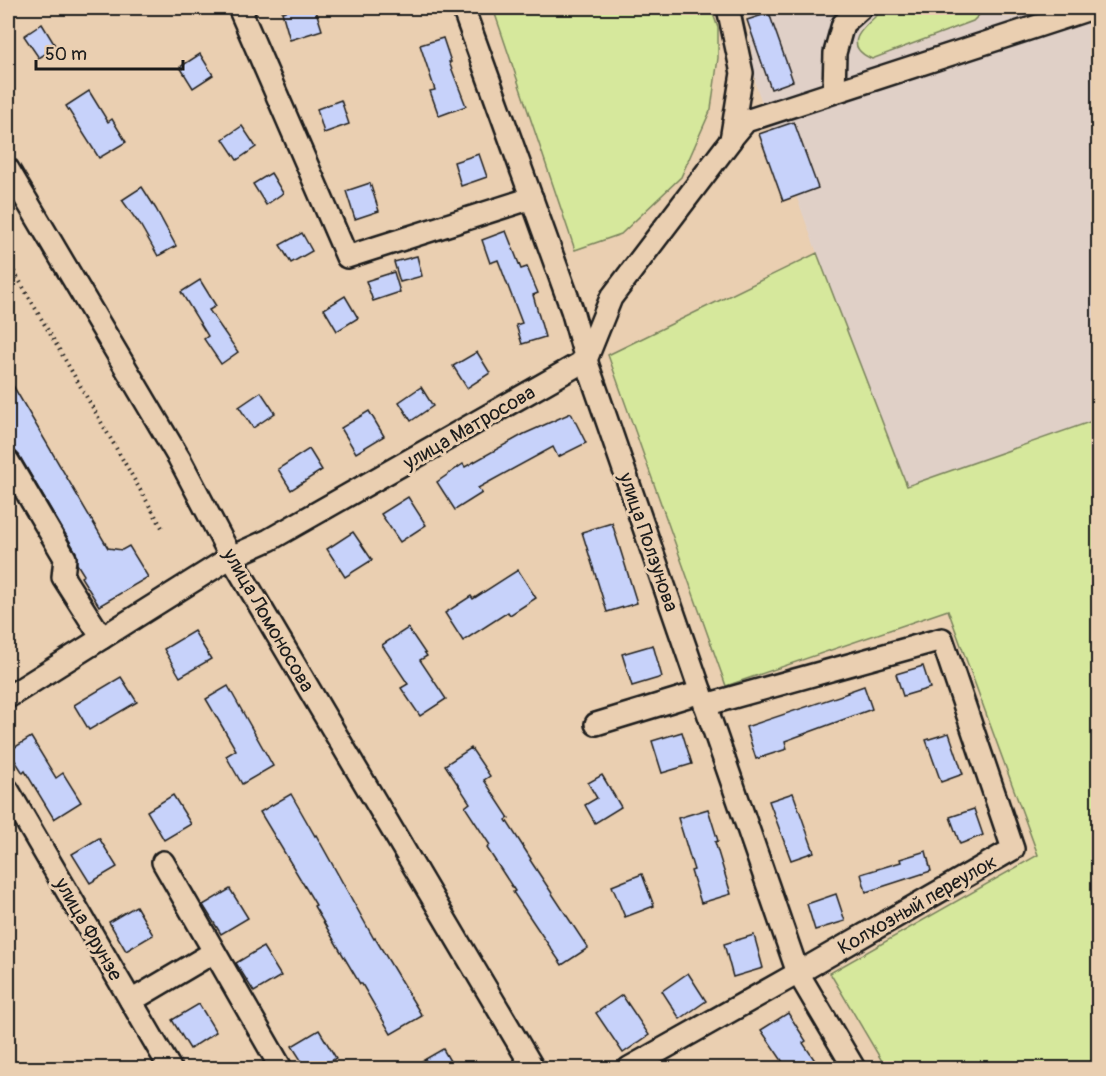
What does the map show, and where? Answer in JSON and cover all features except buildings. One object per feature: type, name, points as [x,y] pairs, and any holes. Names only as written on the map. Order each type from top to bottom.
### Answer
[{"type":"street","points":[[245,8],[240,10],[347,257],[532,198]]},
{"type":"street","name":"улица Ползунова","points":[[463,8],[572,310],[586,360],[798,974],[854,1068]]},
{"type":"street","points":[[728,8],[742,73],[731,140]]},
{"type":"street","points":[[834,91],[835,53],[843,24],[861,8]]},
{"type":"street","points":[[586,360],[611,298],[746,121],[1092,8]]},
{"type":"street","name":"улица Ломоносова","points":[[8,170],[179,458],[231,557],[533,1068]]},
{"type":"street","points":[[572,310],[611,298]]},
{"type":"street","name":"улица Матросова","points":[[8,697],[231,557],[269,540],[586,360]]},
{"type":"street","points":[[8,461],[65,558],[63,577],[102,639]]},
{"type":"street","name":"Колхозный переулок","points":[[629,1068],[798,974],[1013,849],[942,639],[703,699]]},
{"type":"street","points":[[596,724],[703,699]]},
{"type":"street","name":"улица Фрунзе","points":[[8,790],[170,1068]]},
{"type":"street","points":[[163,862],[281,1068]]},
{"type":"street","points":[[132,1001],[214,952]]},
{"type":"path","points":[[8,261],[164,531]]},
{"type":"shaded area","points":[[746,8],[1098,8],[1098,419],[907,486],[817,253],[756,86]]},
{"type":"green space","points":[[493,8],[711,8],[718,28],[718,58],[711,109],[681,177],[621,234],[575,250]]},
{"type":"green space","points":[[885,8],[981,8],[979,15],[973,21],[872,59],[857,47],[857,40],[865,27]]},
{"type":"green space","points":[[817,253],[907,486],[1098,419],[1098,1068],[886,1068],[830,973],[1038,855],[948,610],[726,686],[608,355]]}]
